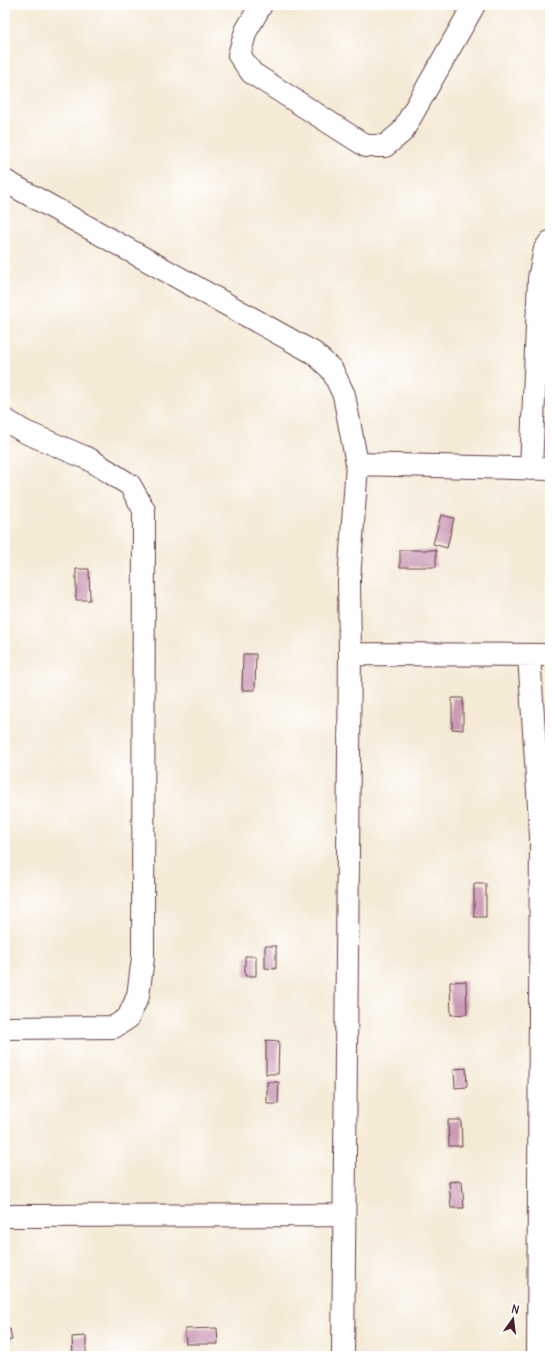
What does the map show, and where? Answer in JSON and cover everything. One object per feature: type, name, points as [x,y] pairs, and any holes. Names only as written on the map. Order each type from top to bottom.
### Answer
[{"type":"street","points":[[261,5],[246,31],[239,55],[252,73],[366,146],[385,146],[402,132],[474,5]]},
{"type":"street","points":[[5,181],[314,353],[332,370],[344,395],[357,464],[349,581],[350,654],[343,1356]]},
{"type":"street","points":[[357,464],[540,469],[539,279],[545,249],[550,242]]},
{"type":"street","points":[[5,420],[25,432],[89,458],[130,485],[144,510],[143,958],[138,996],[128,1018],[114,1027],[5,1028]]},
{"type":"street","points":[[350,654],[550,655]]},
{"type":"street","points":[[528,656],[546,836],[538,1356]]},
{"type":"street","points":[[5,1216],[344,1215]]},
{"type":"building","points":[[441,515],[454,518],[447,548],[433,544]]},
{"type":"building","points":[[400,550],[436,550],[436,567],[400,567]]},
{"type":"building","points":[[76,569],[89,569],[90,600],[76,600]]},
{"type":"building","points":[[243,654],[256,654],[255,690],[242,690]]},
{"type":"building","points":[[452,698],[463,698],[463,730],[452,729]]},
{"type":"building","points":[[474,884],[486,884],[486,917],[474,917]]},
{"type":"building","points":[[265,946],[276,946],[276,969],[265,968]]},
{"type":"building","points":[[245,956],[256,956],[256,976],[245,976]]},
{"type":"building","points":[[466,981],[467,1014],[451,1015],[450,982]]},
{"type":"building","points":[[266,1040],[279,1041],[278,1074],[266,1074]]},
{"type":"building","points":[[466,1068],[467,1087],[455,1088],[454,1069]]},
{"type":"building","points":[[267,1082],[279,1082],[278,1104],[267,1104]]},
{"type":"building","points":[[448,1120],[461,1120],[462,1146],[449,1146]]},
{"type":"building","points":[[462,1181],[464,1208],[451,1208],[449,1182]]},
{"type":"building","points":[[217,1328],[218,1344],[186,1344],[185,1329]]},
{"type":"building","points":[[10,1329],[12,1340],[5,1341],[5,1330]]},
{"type":"building","points":[[86,1336],[86,1356],[73,1356],[72,1337]]}]
